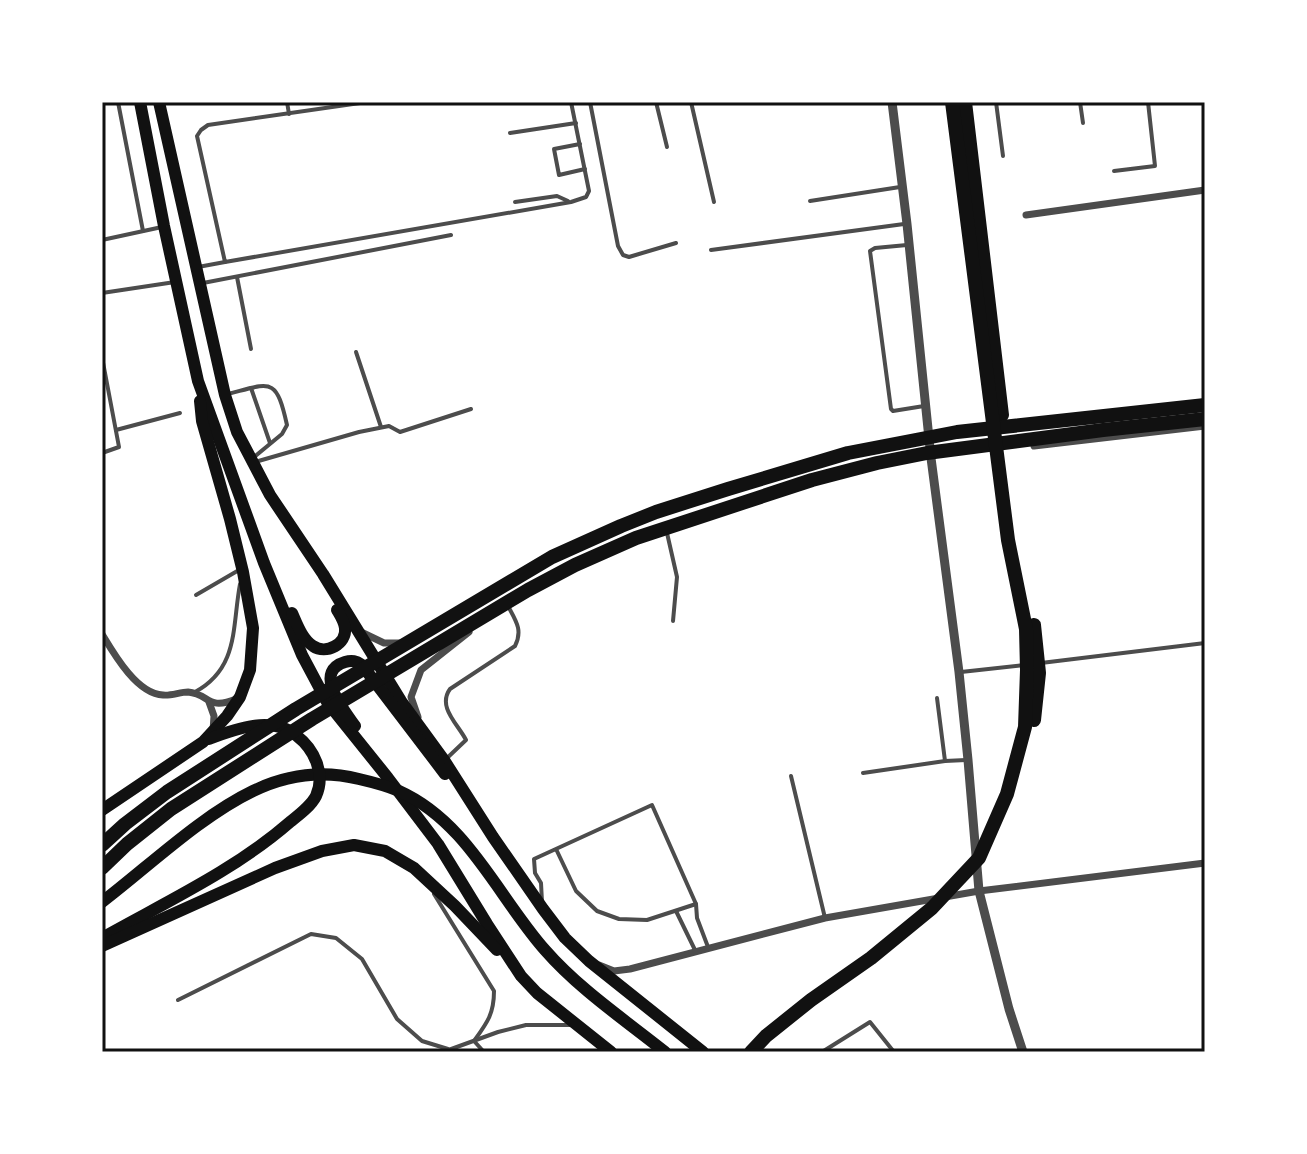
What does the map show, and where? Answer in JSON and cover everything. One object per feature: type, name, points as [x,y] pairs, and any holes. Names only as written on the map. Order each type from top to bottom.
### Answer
[{"type":"highway","points":[[751,1052],[811,1000],[871,958],[932,908],[979,858],[1007,794],[1025,727],[1026,629],[1008,540],[952,102]]},
{"type":"highway","points":[[761,1052],[768,1042],[877,963],[938,914],[985,863],[1015,795],[1033,730],[1039,673],[1034,624],[1016,537],[965,102]]},
{"type":"highway","points":[[102,845],[167,792],[296,709],[552,557],[656,512],[848,453],[921,438],[1205,403]]},
{"type":"highway","points":[[102,868],[171,809],[312,719],[528,590],[636,538],[797,485],[877,463],[956,449],[1205,419]]},
{"type":"main road","points":[[102,810],[203,742],[213,732],[240,697],[250,670],[253,628],[230,519],[202,421],[198,381],[140,102]]},
{"type":"main road","points":[[160,102],[225,395],[237,432],[270,495],[401,701],[565,938],[589,961],[703,1052]]},
{"type":"main road","points":[[198,381],[294,637],[327,702],[438,844],[521,976]]},
{"type":"main road","points":[[257,544],[303,636],[315,648],[328,649],[343,639],[343,621],[295,534]]},
{"type":"main road","points":[[388,778],[330,684],[331,673],[344,662],[355,661],[362,665],[493,837]]},
{"type":"main road","points":[[102,938],[246,855],[306,809],[316,795],[319,768],[315,757],[295,734],[280,727],[252,726],[235,729],[203,742]]},
{"type":"main road","points":[[102,902],[230,803],[286,778],[314,774],[343,775],[399,791],[442,819],[483,865],[513,911],[546,952],[665,1052]]},
{"type":"main road","points":[[102,946],[275,868],[322,851],[354,845],[385,851],[414,868],[455,906],[537,993],[611,1052]]},
{"type":"street","points":[[892,102],[931,458],[959,672],[979,891],[1023,1052]]},
{"type":"street","points":[[1026,215],[1205,190]]},
{"type":"street","points":[[357,630],[384,643],[401,643],[529,565],[592,533],[739,478],[815,456],[929,433],[1205,403]]},
{"type":"street","points":[[423,731],[411,697],[421,670],[482,622],[508,606],[634,545],[842,476],[931,458],[1205,426]]},
{"type":"street","points":[[102,634],[124,669],[150,691],[166,696],[193,693],[209,702],[226,703],[240,697]]},
{"type":"street","points":[[209,702],[214,716],[213,732]]},
{"type":"street","points":[[589,961],[614,971],[630,969],[825,918],[979,891],[1205,863]]},
{"type":"lane","points":[[118,102],[143,231]]},
{"type":"lane","points":[[287,102],[289,114]]},
{"type":"lane","points":[[225,262],[197,136],[201,130],[208,125],[367,102]]},
{"type":"lane","points":[[196,267],[586,197],[589,191],[571,102]]},
{"type":"lane","points":[[590,102],[618,246],[623,255],[629,257],[676,243]]},
{"type":"lane","points":[[656,102],[667,147]]},
{"type":"lane","points":[[691,102],[714,202]]},
{"type":"lane","points":[[996,102],[1003,156]]},
{"type":"lane","points":[[1080,102],[1083,123]]},
{"type":"lane","points":[[1114,171],[1155,166],[1148,102]]},
{"type":"lane","points":[[510,133],[576,123]]},
{"type":"lane","points":[[580,144],[554,149],[556,162],[559,175],[585,169]]},
{"type":"lane","points":[[810,201],[902,186]]},
{"type":"lane","points":[[515,202],[557,196],[571,202]]},
{"type":"lane","points":[[711,250],[907,224]]},
{"type":"lane","points":[[102,240],[164,226]]},
{"type":"lane","points":[[199,284],[451,235]]},
{"type":"lane","points":[[909,245],[870,251],[891,409],[927,405]]},
{"type":"lane","points":[[237,276],[251,349]]},
{"type":"lane","points":[[102,293],[177,281]]},
{"type":"lane","points":[[356,352],[381,427]]},
{"type":"lane","points":[[102,357],[119,447],[102,453]]},
{"type":"lane","points":[[225,395],[265,385],[272,388],[282,405],[287,425],[282,434],[252,461]]},
{"type":"lane","points":[[251,388],[270,444]]},
{"type":"lane","points":[[252,461],[381,427],[389,426],[400,432],[471,409]]},
{"type":"lane","points":[[116,430],[180,413]]},
{"type":"lane","points":[[667,533],[677,577],[673,621]]},
{"type":"lane","points":[[196,595],[242,570]]},
{"type":"lane","points":[[193,693],[216,676],[227,661],[234,634],[242,570]]},
{"type":"lane","points":[[444,760],[466,740],[445,704],[445,695],[515,646],[519,626],[508,606]]},
{"type":"lane","points":[[959,672],[1205,643]]},
{"type":"lane","points":[[937,698],[945,761]]},
{"type":"lane","points":[[863,773],[968,760]]},
{"type":"lane","points":[[791,776],[825,918]]},
{"type":"lane","points":[[543,909],[541,883],[535,873],[534,859],[652,805],[696,904],[697,918],[708,947]]},
{"type":"lane","points":[[556,849],[576,891],[597,911],[619,919],[647,920],[696,904]]},
{"type":"lane","points":[[424,877],[494,991],[491,1017],[474,1041]]},
{"type":"lane","points":[[676,911],[695,950]]},
{"type":"lane","points":[[178,1000],[311,934],[336,938],[362,959],[397,1019],[422,1041],[446,1051],[526,1025],[575,1025]]},
{"type":"lane","points":[[822,1052],[870,1022],[894,1052]]},
{"type":"lane","points":[[474,1041],[484,1052]]}]
